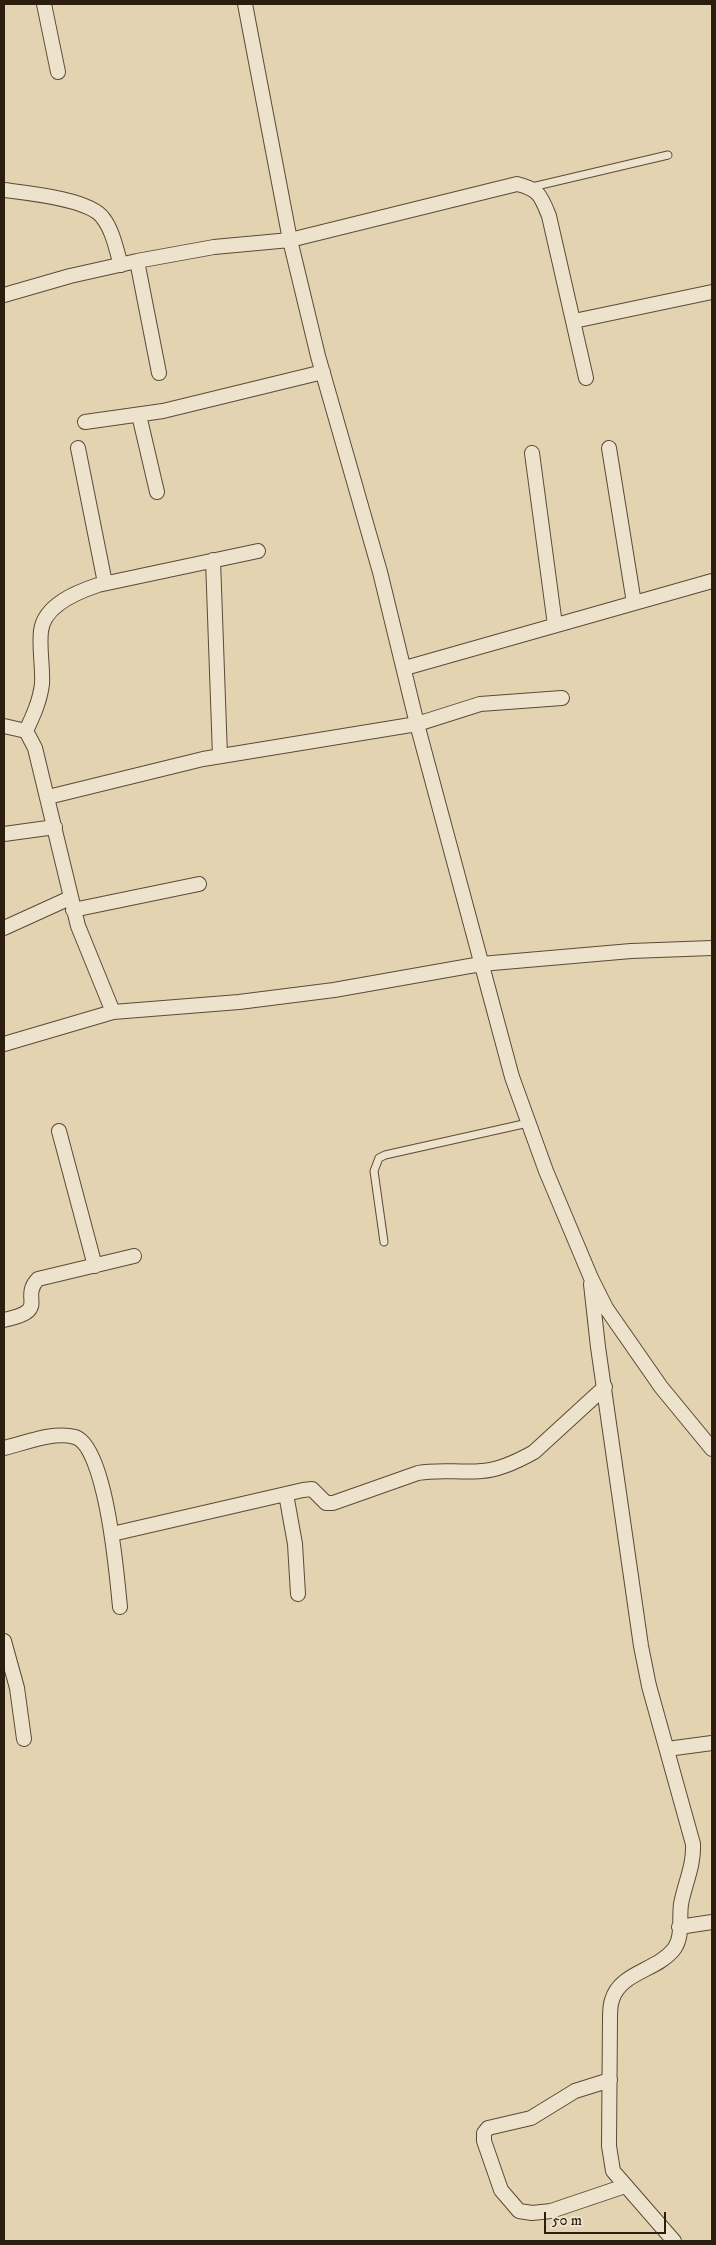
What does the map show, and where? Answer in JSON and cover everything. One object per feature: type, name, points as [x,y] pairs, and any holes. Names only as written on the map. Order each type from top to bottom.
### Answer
[{"type":"street","points":[[44,4],[58,72]]},
{"type":"street","points":[[245,4],[290,240],[323,372],[380,572],[405,668],[417,724],[512,1077],[528,1123],[591,1278],[606,1308],[661,1387],[712,1449]]},
{"type":"street","points":[[4,295],[70,276],[137,261],[214,247],[290,240],[517,184],[532,187],[542,198],[550,216],[586,378]]},
{"type":"street","points":[[4,190],[72,201],[90,207],[102,215],[109,228],[120,265]]},
{"type":"street","points":[[137,261],[159,373]]},
{"type":"street","points":[[574,321],[712,292]]},
{"type":"street","points":[[85,422],[140,415],[190,405],[323,372]]},
{"type":"street","points":[[140,415],[157,492]]},
{"type":"street","points":[[78,448],[106,583]]},
{"type":"street","points":[[609,448],[634,603]]},
{"type":"street","points":[[532,453],[555,625]]},
{"type":"street","points":[[26,731],[38,702],[42,685],[41,634],[44,619],[63,601],[79,591],[106,583],[258,551]]},
{"type":"street","points":[[213,560],[220,756]]},
{"type":"street","points":[[405,668],[712,581]]},
{"type":"street","points":[[48,797],[220,756],[417,724],[480,704],[562,698]]},
{"type":"street","points":[[4,726],[26,731],[35,748],[72,904],[100,985],[113,1012]]},
{"type":"street","points":[[4,834],[55,827]]},
{"type":"street","points":[[4,928],[72,904],[199,884]]},
{"type":"street","points":[[4,1044],[113,1012],[239,1002],[334,990],[481,964],[630,951],[712,948]]},
{"type":"street","points":[[59,1131],[95,1266]]},
{"type":"street","points":[[4,1320],[27,1313],[32,1308],[32,1289],[38,1279],[134,1256]]},
{"type":"street","points":[[591,1278],[597,1338],[641,1646],[693,1844],[692,1868],[681,1904],[678,1942],[672,1951],[658,1963],[624,1981],[612,1999],[611,2161],[613,2171],[674,2241]]},
{"type":"street","points":[[112,1534],[312,1489],[326,1503],[333,1503],[425,1472],[483,1471],[497,1468],[521,1460],[534,1452],[605,1388]]},
{"type":"street","points":[[4,1448],[59,1436],[77,1438],[87,1446],[93,1458],[112,1534],[120,1606]]},
{"type":"street","points":[[286,1494],[295,1544],[298,1594]]},
{"type":"street","points":[[4,1641],[17,1688],[24,1739]]},
{"type":"street","points":[[667,1749],[712,1742]]},
{"type":"street","points":[[680,1927],[712,1922]]},
{"type":"street","points":[[610,2080],[575,2091],[531,2118],[488,2128],[484,2133],[484,2141],[501,2190],[519,2211],[532,2214],[551,2211],[625,2186]]},
{"type":"lane","points":[[532,187],[668,155]]},
{"type":"lane","points":[[384,1242],[374,1172],[378,1158],[528,1123]]}]
